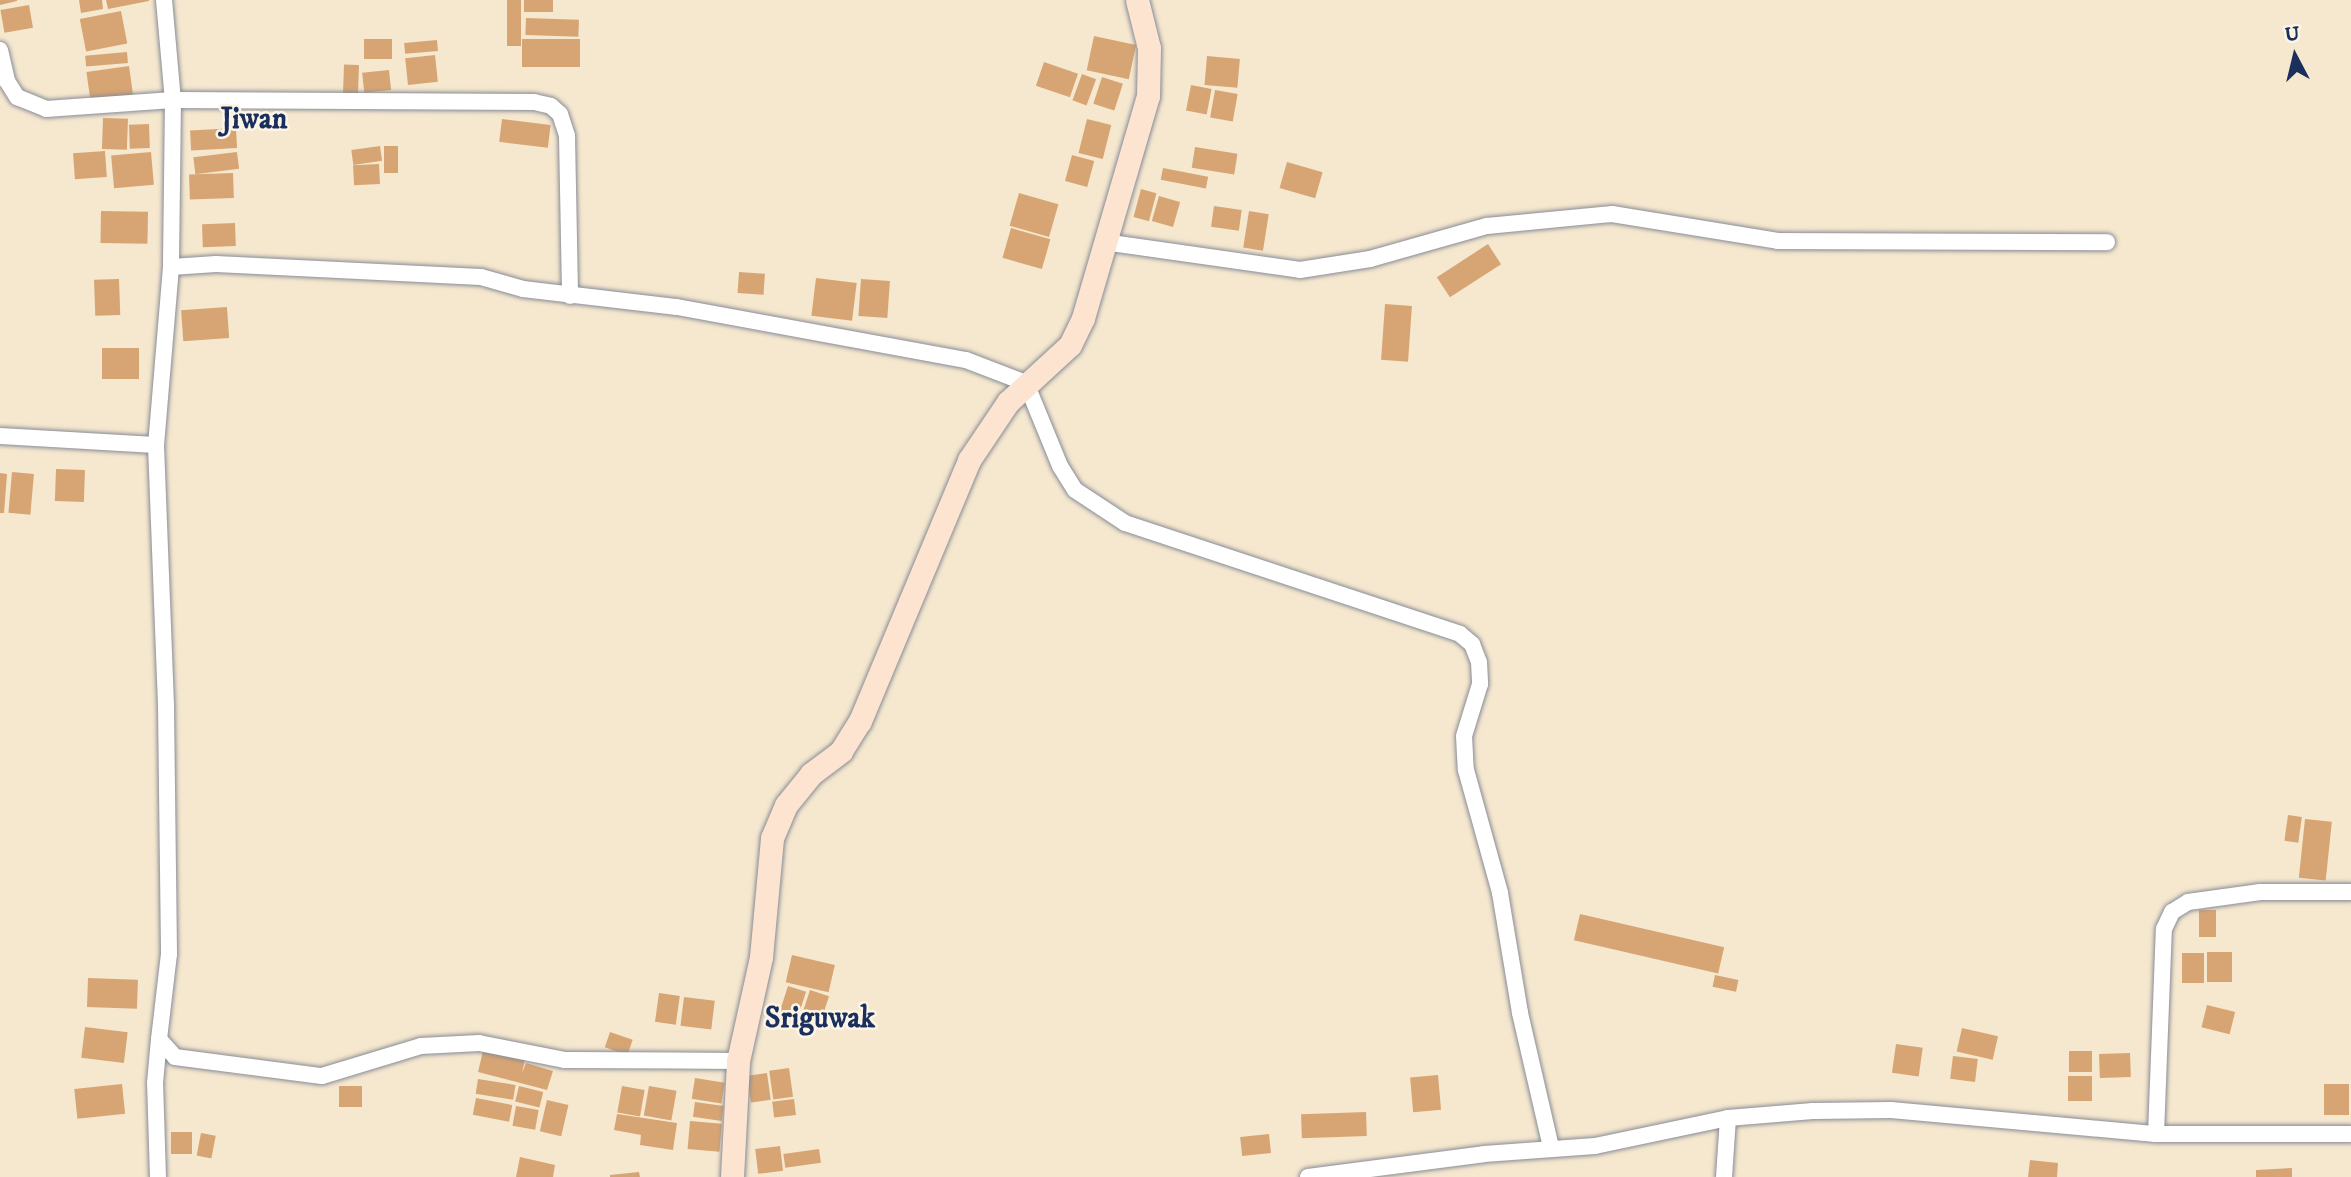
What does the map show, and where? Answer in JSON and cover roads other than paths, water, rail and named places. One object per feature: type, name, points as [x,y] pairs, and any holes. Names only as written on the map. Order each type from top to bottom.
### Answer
[{"type":"street","points":[[158,1177],[155,1083],[169,954],[166,707],[156,445],[171,267],[173,100],[164,0]]},
{"type":"street","points":[[732,1177],[738,1061],[761,957],[772,838],[786,805],[811,774],[841,751],[860,722],[969,460],[1026,383],[1070,345],[1083,318],[1148,96],[1149,48],[1137,0]]},
{"type":"street","points":[[0,50],[7,81],[17,97],[46,109],[173,100],[534,103],[551,106],[561,114],[567,136],[570,296]]},
{"type":"street","points":[[1104,242],[1300,270],[1370,259],[1487,226],[1612,214],[1779,241],[2107,242]]},
{"type":"street","points":[[171,267],[216,264],[420,271],[481,277],[570,296],[677,307],[872,340],[967,360],[1026,383],[1059,466],[1075,490],[1094,506],[1125,523],[1460,634],[1472,644],[1479,662],[1480,684],[1464,736],[1466,770],[1500,892],[1520,1013],[1551,1147]]},
{"type":"street","points":[[0,436],[156,445]]},
{"type":"street","points":[[2156,1134],[2164,929],[2172,912],[2188,902],[2260,892],[2351,892]]},
{"type":"street","points":[[159,1039],[175,1056],[322,1076],[421,1046],[479,1043],[565,1060],[738,1061]]},
{"type":"street","points":[[1308,1177],[1551,1147],[1595,1146],[1728,1118],[1891,1110],[2156,1134],[2351,1134]]},
{"type":"street","points":[[1724,1177],[1728,1118]]},
{"type":"district","name":"Jiwan","points":[[254,120]]},
{"type":"district","name":"Sriguwak","points":[[820,1019]]}]
